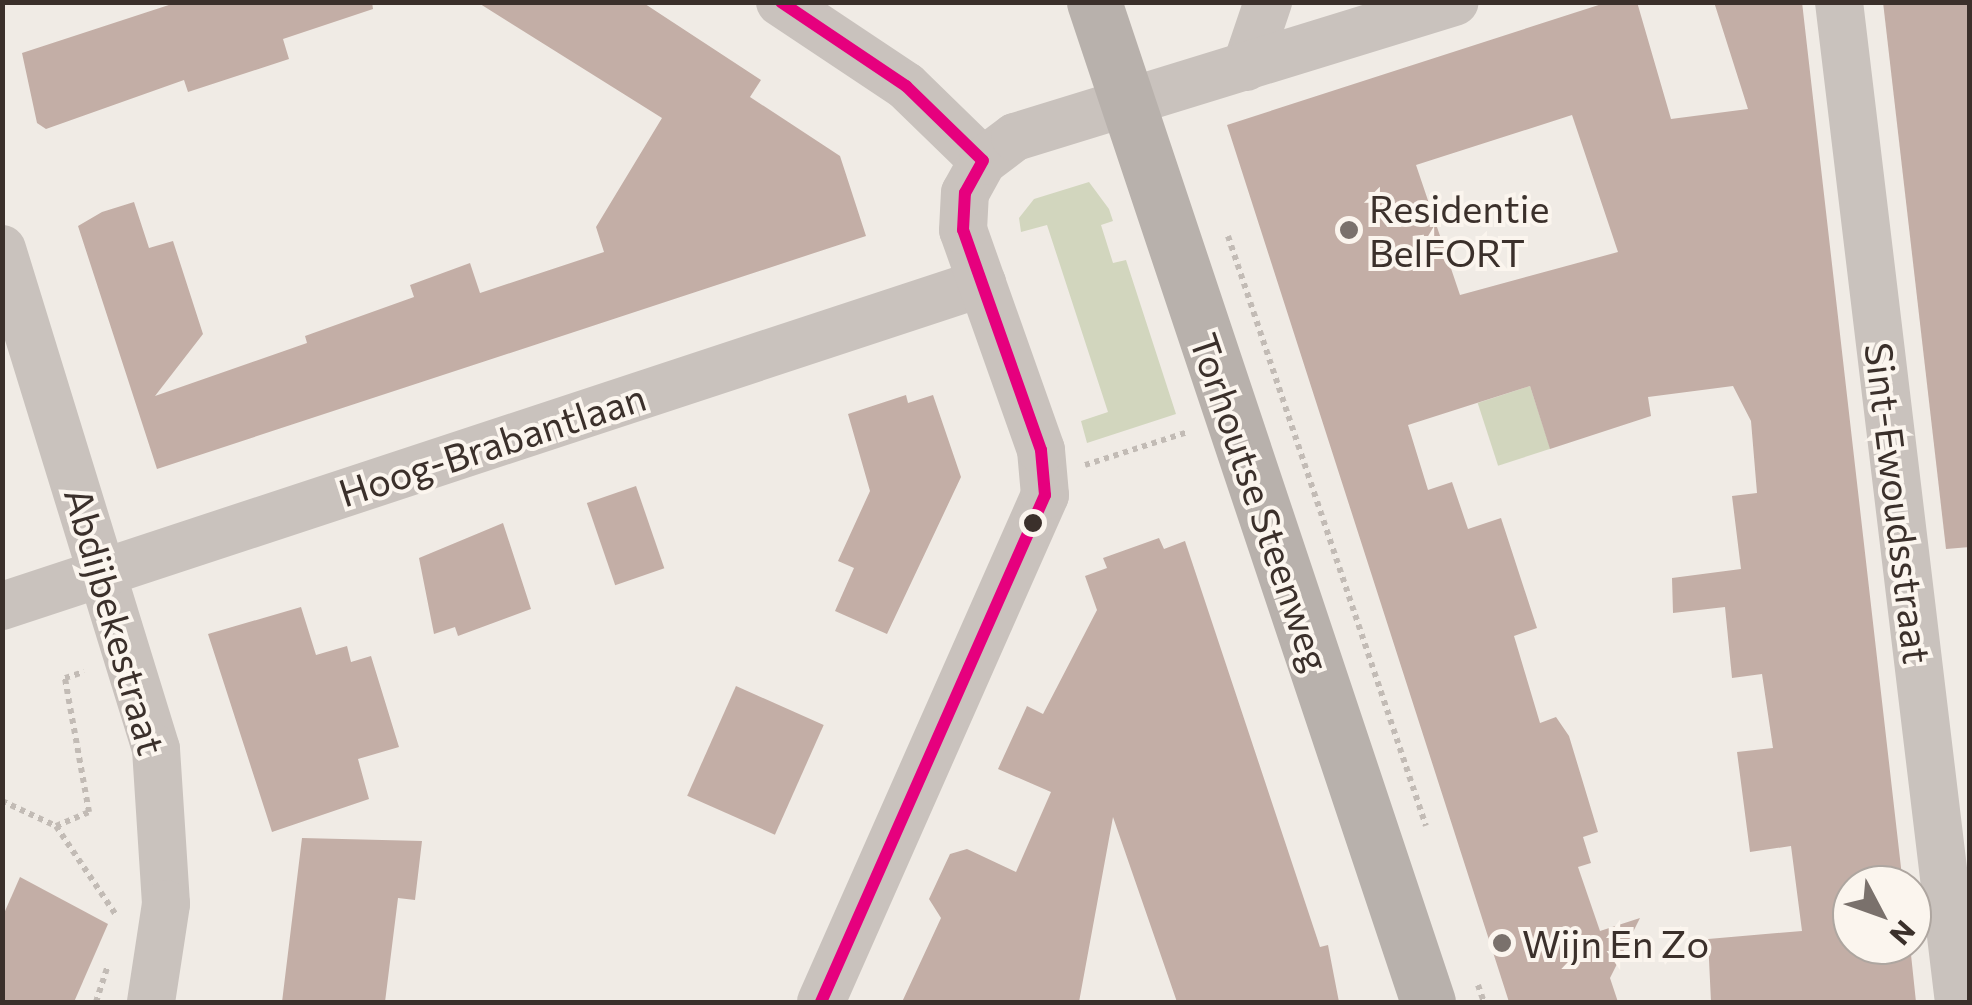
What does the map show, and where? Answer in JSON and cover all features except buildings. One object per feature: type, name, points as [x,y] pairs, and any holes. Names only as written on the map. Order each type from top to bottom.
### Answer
[{"type":"main road","name":"Torhoutse Steenweg","points":[[1094,2],[1428,1002]]},
{"type":"street","points":[[780,2],[906,86],[983,161]]},
{"type":"street","points":[[1246,66],[1268,2]]},
{"type":"street","points":[[820,1002],[1040,513],[1046,477],[963,230],[965,192],[983,161],[1014,137],[1456,2]]},
{"type":"street","name":"Sint-Ewoudsstraat","points":[[1840,2],[1960,1002]]},
{"type":"street","name":"Abdijbekestraat","points":[[2,250],[132,655],[164,824],[166,904],[150,1002]]},
{"type":"street","name":"Hoog-Brabantlaan","points":[[2,606],[982,283]]},
{"type":"path","points":[[1046,477],[1198,429]]},
{"type":"path","points":[[56,826],[90,812],[64,678],[132,655]]},
{"type":"path","points":[[4,803],[56,826],[110,898],[116,933]]},
{"type":"path","points":[[96,1002],[112,954]]},
{"type":"green space","points":[[1089,182],[1109,209],[1113,221],[1101,225],[1113,263],[1126,260],[1176,414],[1087,443],[1081,421],[1108,412],[1047,225],[1021,232],[1019,218],[1034,199]]},
{"type":"green space","points":[[1530,386],[1550,449],[1498,466],[1478,403]]},
{"type":"transit line","points":[[781,2],[906,86],[983,161]]},
{"type":"transit line","points":[[821,1002],[1045,495],[1041,450],[963,230],[965,193],[983,161]]},
{"type":"place","name":"Residentie BelFORT","points":[[1349,230]]},
{"type":"place","name":"Wijn En Zo","points":[[1502,943]]}]
